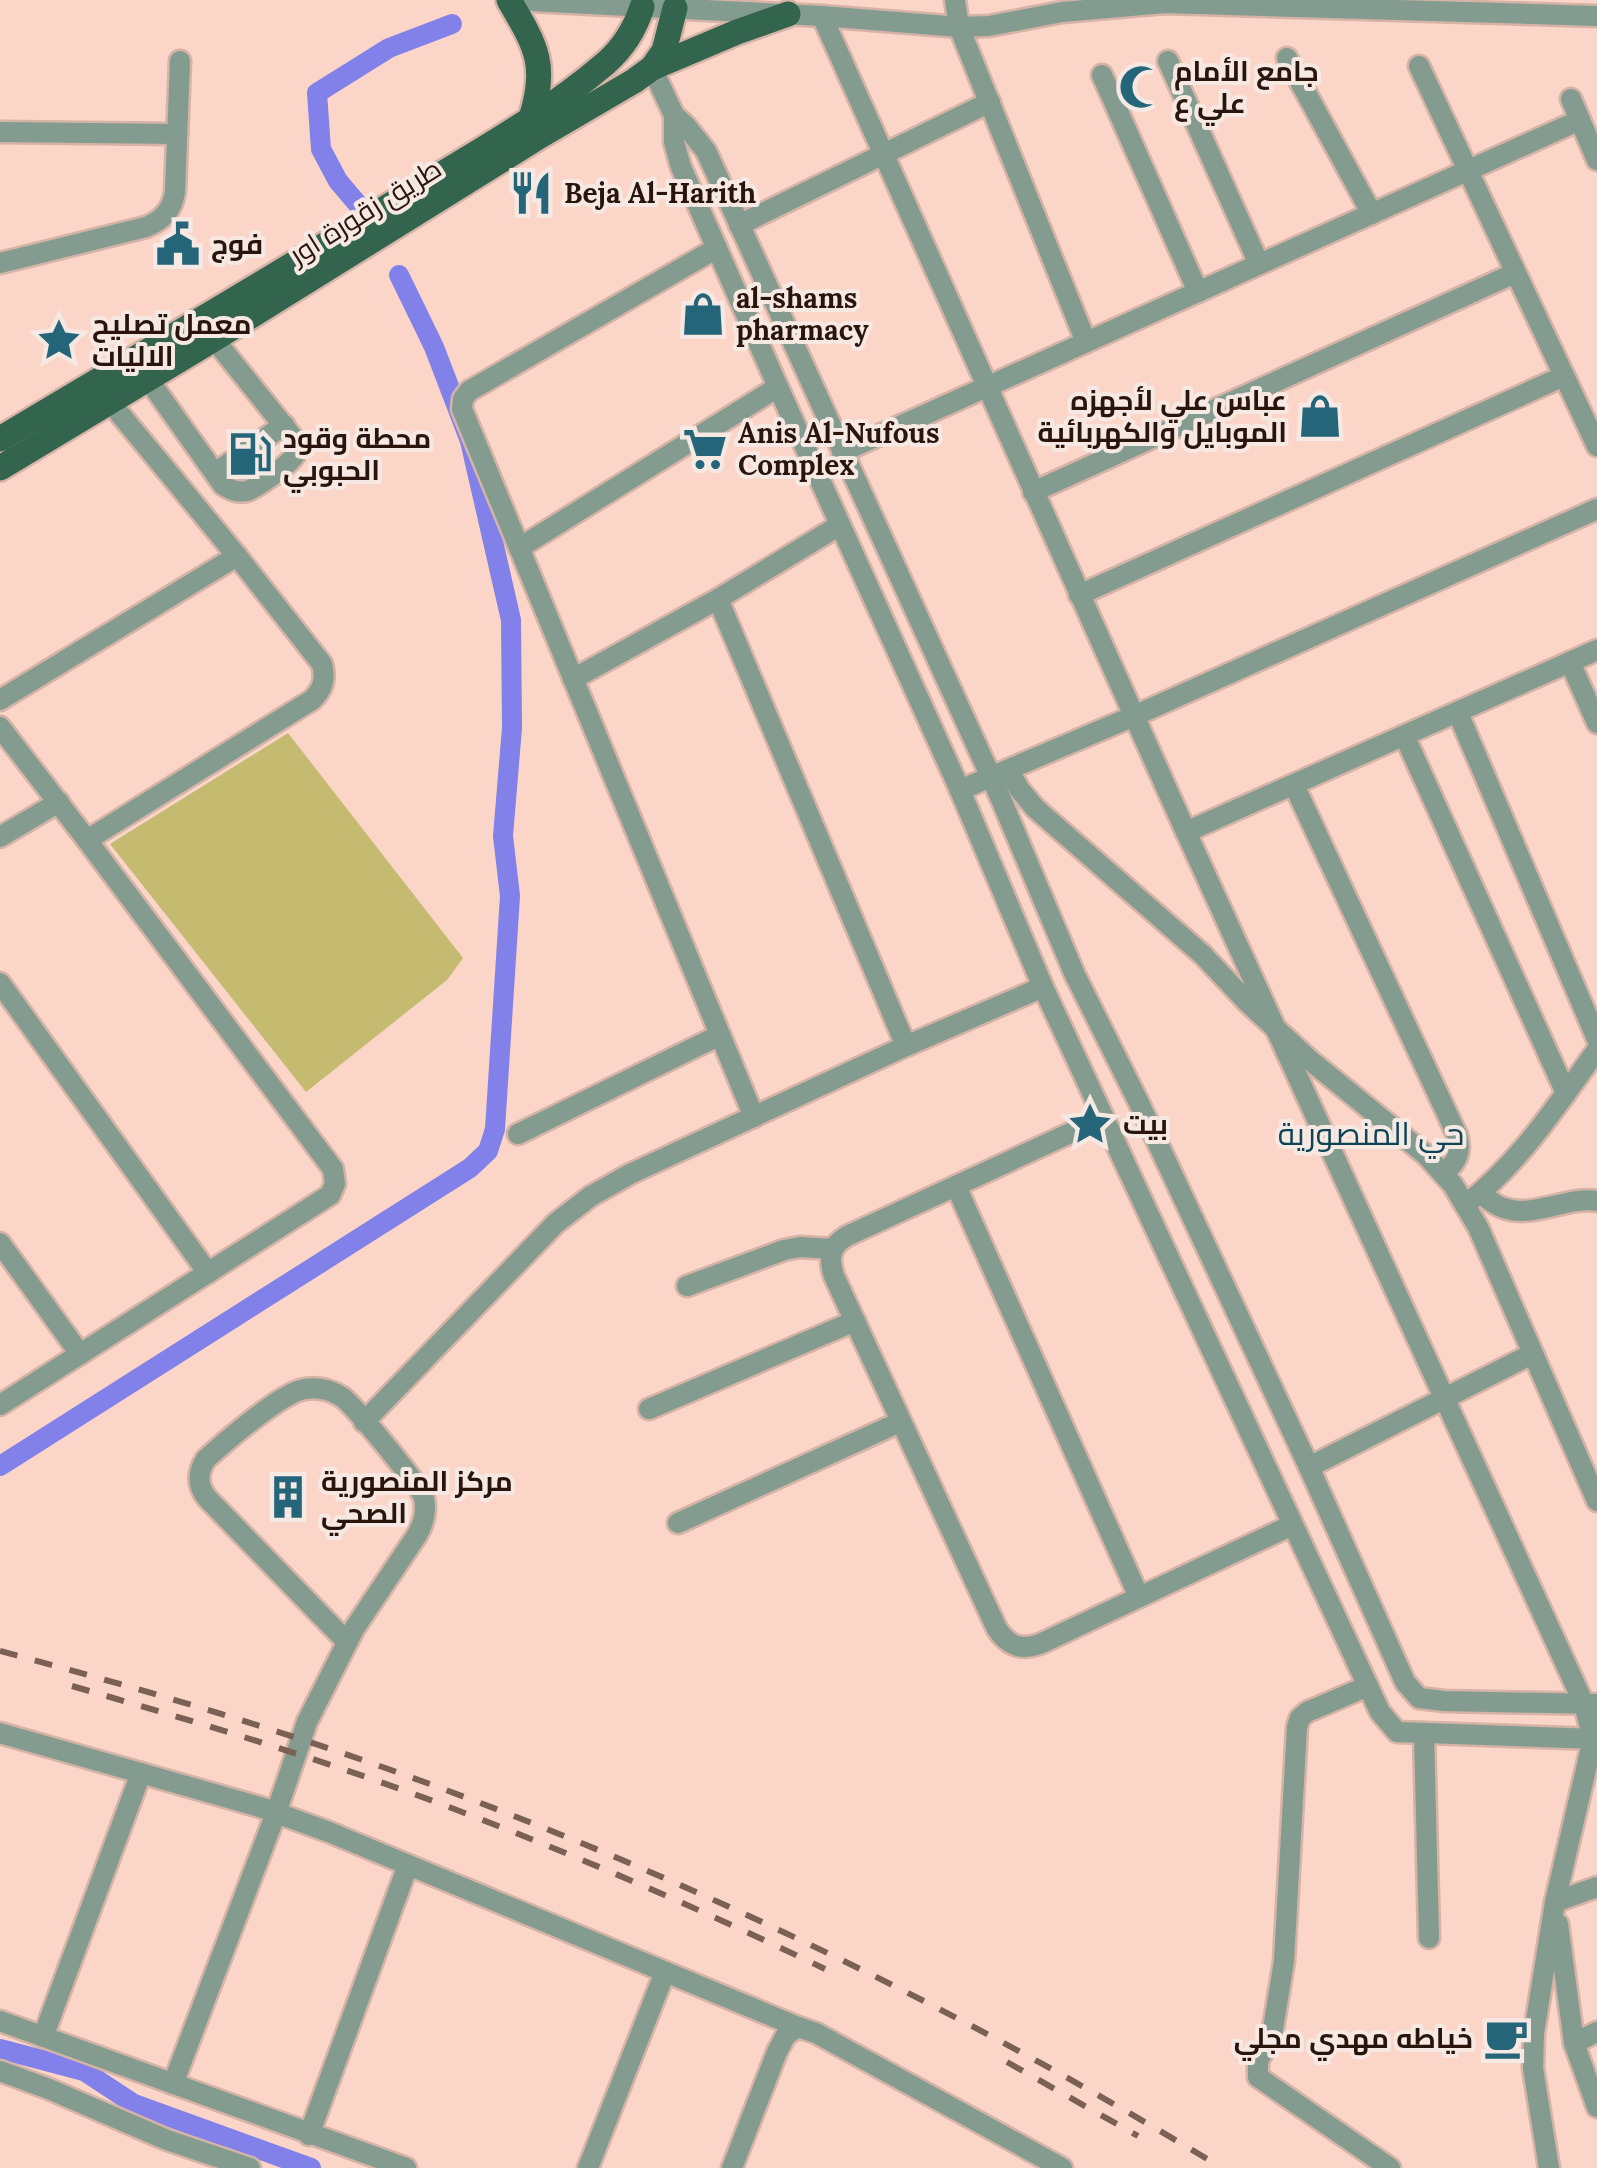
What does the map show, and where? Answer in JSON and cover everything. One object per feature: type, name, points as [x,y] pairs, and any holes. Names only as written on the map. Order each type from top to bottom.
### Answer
[{"type":"main road","points":[[511,0],[536,50],[540,73],[536,127]]},
{"type":"main road","points":[[0,439],[353,228],[536,127],[619,50],[636,24],[642,3]]},
{"type":"main road","points":[[652,68],[664,50],[675,8]]},
{"type":"main road","name":"طريق زقورة اور","points":[[0,468],[214,340],[536,127],[634,82],[652,68],[788,14]]},
{"type":"street","points":[[511,0],[642,3],[959,27],[1165,3],[1510,7],[1597,16]]},
{"type":"street","points":[[955,0],[959,27],[1086,342]]},
{"type":"street","points":[[822,16],[1186,832],[1444,1398],[1590,1704],[1595,1739],[1555,1902],[1534,2033],[1533,2068],[1549,2168]]},
{"type":"street","points":[[1287,58],[1372,214]]},
{"type":"street","points":[[0,263],[160,220],[174,200],[180,61]]},
{"type":"street","points":[[1168,61],[1259,264]]},
{"type":"street","points":[[1418,66],[1597,446]]},
{"type":"street","points":[[652,68],[674,115],[706,151],[842,452],[999,773],[1075,975],[1309,1467],[1405,1682],[1419,1698],[1444,1702],[1590,1704]]},
{"type":"street","points":[[1102,76],[1198,292]]},
{"type":"street","points":[[1571,99],[1597,160]]},
{"type":"street","points":[[740,225],[990,102]]},
{"type":"street","points":[[674,115],[676,154],[960,790],[1043,988],[1380,1712],[1398,1732],[1595,1739]]},
{"type":"street","points":[[842,452],[1580,120]]},
{"type":"street","points":[[0,132],[177,134]]},
{"type":"street","points":[[717,248],[468,391],[462,410],[754,1116]]},
{"type":"street","points":[[1034,492],[1516,273]]},
{"type":"street","points":[[148,379],[223,485],[243,492],[256,487],[292,460],[295,440],[214,340]]},
{"type":"street","points":[[1080,595],[1564,376]]},
{"type":"street","points":[[519,548],[778,388]]},
{"type":"street","points":[[88,840],[312,700],[324,684],[322,664],[110,402]]},
{"type":"street","points":[[215,473],[284,425]]},
{"type":"street","points":[[960,790],[1597,509]]},
{"type":"street","points":[[574,679],[840,525]]},
{"type":"street","points":[[0,700],[237,556]]},
{"type":"street","points":[[718,598],[906,1046]]},
{"type":"street","points":[[1186,832],[1597,650]]},
{"type":"street","points":[[1570,662],[1597,722]]},
{"type":"street","points":[[1458,713],[1597,1039]]},
{"type":"street","points":[[0,727],[334,1173],[335,1184],[330,1195],[0,1405]]},
{"type":"street","points":[[1405,737],[1566,1093]]},
{"type":"street","points":[[999,773],[1203,955],[1277,1031],[1426,1154],[1472,1199],[1511,1210],[1532,1210],[1585,1199],[1597,1201]]},
{"type":"street","points":[[1294,785],[1457,1136],[1457,1159],[1444,1173]]},
{"type":"street","points":[[0,838],[59,802]]},
{"type":"street","points":[[0,983],[208,1273]]},
{"type":"street","points":[[364,1422],[556,1223],[591,1196],[630,1174],[906,1046],[1043,988]]},
{"type":"street","points":[[518,1134],[720,1035]]},
{"type":"street","points":[[1472,1199],[1507,1169],[1597,1050]]},
{"type":"street","points":[[1103,1118],[838,1241],[830,1263],[900,1422],[1004,1640],[1016,1647],[1029,1648],[1292,1525]]},
{"type":"street","points":[[956,1186],[1139,1598]]},
{"type":"street","points":[[1472,1199],[1478,1227],[1597,1501]]},
{"type":"street","points":[[0,1243],[80,1354]]},
{"type":"street","points":[[688,1286],[784,1250],[833,1249]]},
{"type":"street","points":[[650,1408],[855,1321]]},
{"type":"street","points":[[1309,1467],[1532,1354]]},
{"type":"street","points":[[174,2084],[307,1722],[347,1642],[422,1528],[426,1511],[417,1484],[339,1395],[318,1388],[296,1391],[206,1459],[199,1479],[206,1498],[347,1642]]},
{"type":"street","points":[[678,1523],[900,1422]]},
{"type":"street","points":[[1368,1686],[1308,1712],[1297,1727],[1284,1961],[1272,2035],[1256,2070],[1258,2077],[1390,2168]]},
{"type":"street","points":[[1424,1733],[1429,1938]]},
{"type":"street","points":[[2,1740],[141,1773],[276,1813],[408,1865],[816,2032],[1062,2168]]},
{"type":"street","points":[[43,2036],[141,1773]]},
{"type":"street","points":[[310,2134],[408,1865]]},
{"type":"street","points":[[1555,1902],[1597,1887]]},
{"type":"street","points":[[1555,1902],[1574,2043],[1597,2106]]},
{"type":"street","points":[[588,2168],[665,1972]]},
{"type":"street","points":[[0,2021],[406,2168]]},
{"type":"street","points":[[732,2168],[777,2052],[786,2035],[798,2027]]},
{"type":"street","points":[[1574,2043],[1597,2032]]},
{"type":"street","points":[[0,2071],[167,2140],[250,2168]]},
{"type":"shaded area","points":[[288,733],[463,958],[447,980],[306,1092],[110,844]]},
{"type":"waterway","points":[[361,208],[338,181],[321,149],[317,93],[389,48],[452,24]]},
{"type":"waterway","points":[[0,1466],[470,1168],[488,1151],[495,1129],[510,896],[503,836],[512,728],[511,620],[470,441],[434,347],[399,275]]},
{"type":"waterway","points":[[0,2049],[84,2071],[134,2104],[311,2168]]},
{"type":"railway","points":[[0,1651],[196,1706],[343,1753],[606,1853],[920,1999],[1123,2109],[1222,2168]]},
{"type":"railway","points":[[72,1686],[269,1745],[462,1812],[645,1887],[825,1969]]},
{"type":"railway","points":[[1007,2062],[1138,2136]]},
{"type":"place","name":"جامع الأمام علي ع","points":[[1141,87]]},
{"type":"place","name":"Beja Al-Harith","points":[[531,193]]},
{"type":"place","name":"فوج","points":[[178,244]]},
{"type":"place","name":"al-shams pharmacy","points":[[703,314]]},
{"type":"place","name":"معمل تصليح الاليات","points":[[59,340]]},
{"type":"place","name":"عباس علي لأجهزه الموبايل والكهربائية","points":[[1320,416]]},
{"type":"place","name":"Anis Al-Nufous Complex","points":[[705,449]]},
{"type":"place","name":"محطة وقود الحبوبي","points":[[250,454]]},
{"type":"place","name":"بيت","points":[[1090,1124]]},
{"type":"place","name":"مركز المنصورية الصحي","points":[[288,1497]]},
{"type":"place","name":"خياطه مهدي مجلي","points":[[1506,2038]]},
{"type":"district","name":"حي المنصورية","points":[[1371,1134]]}]
